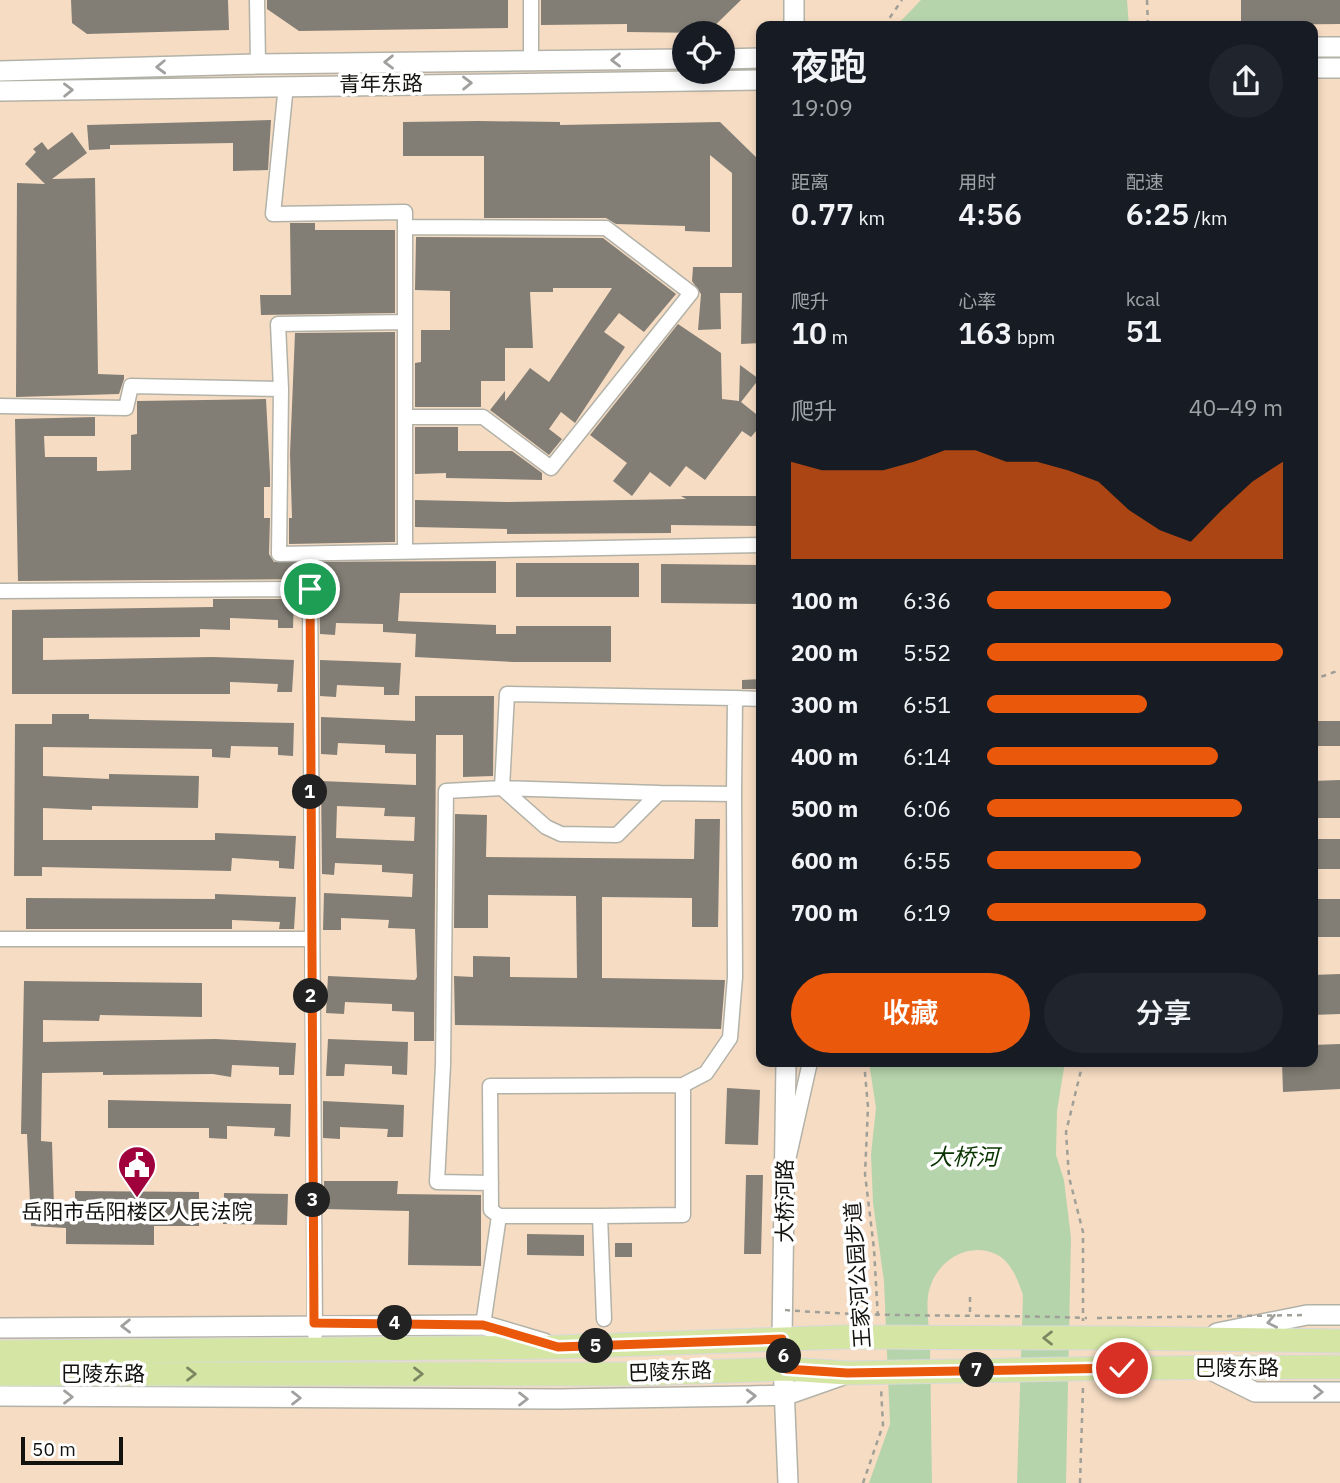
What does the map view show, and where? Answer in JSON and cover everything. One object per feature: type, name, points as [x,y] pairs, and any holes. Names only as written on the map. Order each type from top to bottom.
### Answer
[{"type":"main road","name":"巴陵东路","points":[[0,1352],[558,1347],[844,1337],[1340,1341]]},
{"type":"main road","name":"巴陵东路","points":[[0,1374],[634,1374],[786,1369],[847,1373],[1340,1367]]},
{"type":"street","points":[[257,0],[258,64]]},
{"type":"street","points":[[531,0],[531,61]]},
{"type":"street","points":[[793,21],[794,0]]},
{"type":"street","points":[[1318,47],[1340,47]]},
{"type":"street","points":[[735,59],[756,58]]},
{"type":"street","name":"青年东路","points":[[0,72],[258,64],[672,59]]},
{"type":"street","points":[[1318,68],[1340,68]]},
{"type":"street","name":"青年东路","points":[[0,91],[756,80]]},
{"type":"street","points":[[286,85],[273,214],[405,212],[405,551]]},
{"type":"street","points":[[405,227],[606,228],[691,293],[551,468],[483,417],[405,416]]},
{"type":"street","points":[[405,322],[278,324],[281,389],[279,554],[756,545]]},
{"type":"street","points":[[0,406],[126,408],[131,386],[281,389]]},
{"type":"street","points":[[0,591],[310,589],[310,939],[316,1350]]},
{"type":"street","points":[[502,788],[507,694],[756,699]]},
{"type":"street","points":[[683,1085],[683,1215],[499,1216],[491,1210],[491,1086],[683,1085],[706,1073],[730,1038],[735,977],[735,698]]},
{"type":"street","points":[[502,788],[546,827],[561,834],[617,835],[659,793]]},
{"type":"street","points":[[491,1183],[437,1182],[443,1065],[446,791],[502,788],[734,794]]},
{"type":"street","points":[[0,939],[310,939]]},
{"type":"street","name":"大桥河路","points":[[786,1067],[785,1310],[782,1339],[786,1369],[788,1483]]},
{"type":"street","points":[[785,1171],[795,1141],[809,1067]]},
{"type":"street","points":[[483,1325],[499,1216]]},
{"type":"street","points":[[600,1216],[604,1319]]},
{"type":"street","points":[[1181,1340],[1307,1315],[1340,1315]]},
{"type":"street","points":[[0,1328],[314,1323],[483,1325],[558,1347]]},
{"type":"street","points":[[1206,1368],[1255,1392],[1340,1392]]},
{"type":"street","points":[[0,1396],[560,1399],[786,1395],[847,1373]]},
{"type":"path","points":[[887,21],[902,0]]},
{"type":"path","points":[[1147,0],[1148,21]]},
{"type":"path","points":[[1318,678],[1340,670]]},
{"type":"path","name":"王家河公园步道","points":[[864,1067],[868,1107],[865,1174],[874,1249],[878,1330]]},
{"type":"path","points":[[1082,1067],[1066,1132],[1069,1177],[1083,1232],[1083,1324]]},
{"type":"path","points":[[970,1297],[970,1314]]},
{"type":"path","points":[[785,1310],[849,1315],[970,1314],[1090,1319],[1307,1315]]},
{"type":"path","points":[[1080,1483],[1083,1376]]},
{"type":"path","points":[[863,1483],[883,1424],[881,1384]]},
{"type":"shaded area","points":[[0,0],[1340,0],[1340,1483],[0,1483]]},
{"type":"water","points":[[921,0],[1127,0],[1129,21],[901,21]]},
{"type":"water","name":"大桥河","points":[[870,1067],[1064,1067],[1057,1111],[1056,1155],[1064,1180],[1071,1238],[1066,1483],[1017,1483],[1023,1295],[1017,1278],[1003,1259],[988,1251],[978,1250],[960,1254],[945,1263],[934,1278],[928,1296],[932,1483],[869,1483],[890,1424],[884,1281],[873,1203],[871,1154],[876,1108]]},
{"type":"building","points":[[71,0],[228,0],[229,30],[87,34],[72,23]]},
{"type":"building","points":[[267,0],[508,0],[508,28],[299,31],[267,9]]},
{"type":"building","points":[[541,0],[741,0],[719,21],[672,21],[672,33],[627,32],[627,24],[541,25]]},
{"type":"building","points":[[1241,0],[1340,0],[1340,24],[1318,24],[1318,21],[1241,21]]},
{"type":"building","points":[[271,120],[268,170],[233,171],[233,143],[110,145],[110,149],[89,150],[87,125]]},
{"type":"building","points":[[403,122],[560,122],[560,125],[720,122],[756,157],[756,343],[741,344],[742,293],[720,293],[721,329],[698,330],[701,294],[692,281],[693,267],[732,267],[732,173],[710,155],[710,232],[685,231],[685,226],[616,224],[606,218],[484,218],[484,156],[403,156]]},
{"type":"building","points":[[72,132],[87,153],[52,179],[95,178],[98,374],[124,375],[124,379],[119,394],[16,397],[17,183],[45,184],[25,164],[36,152],[33,149],[42,142],[48,150]]},
{"type":"building","points":[[290,223],[315,223],[315,230],[395,230],[395,313],[261,315],[260,295],[291,295]]},
{"type":"building","points":[[416,237],[603,238],[676,294],[644,332],[619,313],[604,332],[625,347],[575,423],[561,412],[549,429],[562,439],[549,455],[490,410],[505,391],[505,401],[530,368],[549,382],[612,288],[553,288],[553,292],[530,292],[533,348],[505,348],[505,381],[481,381],[481,407],[415,407],[415,363],[421,362],[421,330],[450,330],[450,291],[415,290]]},
{"type":"building","points":[[678,324],[721,353],[722,399],[739,401],[740,365],[756,377],[756,383],[741,402],[756,414],[756,431],[751,437],[742,431],[705,480],[686,466],[670,487],[650,472],[632,496],[613,481],[627,463],[590,435]]},
{"type":"building","points":[[395,332],[395,542],[289,544],[289,518],[292,518],[290,454],[295,333]]},
{"type":"building","points":[[266,399],[270,487],[264,487],[264,518],[270,518],[269,554],[274,562],[496,561],[496,593],[400,593],[398,621],[496,625],[496,634],[516,634],[516,626],[611,626],[611,662],[513,662],[415,657],[416,634],[383,632],[383,624],[336,623],[335,635],[320,634],[319,582],[311,579],[18,581],[15,419],[95,417],[95,436],[44,436],[45,457],[97,457],[97,471],[131,470],[131,435],[137,434],[137,401]]},
{"type":"building","points":[[415,427],[458,427],[458,451],[512,451],[542,473],[542,480],[446,478],[446,473],[415,474]]},
{"type":"building","points":[[681,496],[756,496],[756,526],[671,525],[671,533],[507,534],[507,529],[415,527],[415,500],[507,502],[686,499]]},
{"type":"building","points":[[516,563],[639,563],[639,597],[516,597]]},
{"type":"building","points":[[661,564],[756,565],[756,604],[661,603]]},
{"type":"building","points":[[213,599],[294,599],[293,628],[278,628],[278,620],[230,618],[230,630],[200,629],[200,637],[43,638],[43,660],[213,657],[294,660],[292,692],[277,692],[278,684],[230,682],[230,694],[12,694],[12,610],[213,607]]},
{"type":"building","points":[[320,660],[401,663],[399,695],[384,695],[384,687],[337,685],[336,697],[320,696]]},
{"type":"building","points":[[756,679],[756,689],[742,689],[742,680]]},
{"type":"building","points":[[415,696],[494,696],[493,776],[463,777],[463,735],[436,735],[434,1041],[414,1041],[414,1012],[392,1011],[392,1004],[345,1002],[344,1014],[326,1013],[328,976],[415,980],[417,977],[415,929],[388,928],[389,920],[341,918],[341,930],[323,930],[324,893],[412,897],[413,874],[382,872],[382,865],[335,863],[334,875],[322,874],[321,781],[416,785],[416,754],[385,753],[385,745],[338,743],[337,755],[321,754],[321,717],[415,721]],"holes":[[[337,806],[385,808],[384,816],[415,817],[414,841],[336,838]]]},
{"type":"building","points":[[52,714],[89,714],[89,719],[294,723],[293,756],[278,755],[278,747],[231,746],[230,758],[212,757],[212,749],[43,747],[43,776],[109,779],[109,774],[199,776],[198,808],[43,808],[43,840],[215,840],[215,833],[296,836],[294,869],[279,868],[279,861],[232,858],[231,871],[42,867],[42,876],[14,876],[15,724],[52,724]]},
{"type":"building","points":[[1318,721],[1340,721],[1340,746],[1318,746]]},
{"type":"building","points":[[1340,780],[1340,818],[1318,818],[1318,781]]},
{"type":"building","points":[[455,814],[487,815],[486,857],[694,859],[695,819],[720,819],[718,927],[692,927],[692,898],[602,897],[602,978],[725,980],[721,1029],[455,1025],[454,976],[473,977],[473,956],[510,957],[510,977],[577,978],[576,896],[488,895],[488,928],[454,928]]},
{"type":"building","points":[[1318,839],[1340,839],[1340,869],[1318,869]]},
{"type":"building","points":[[215,894],[296,897],[294,929],[279,929],[280,922],[232,920],[232,929],[26,929],[26,898],[215,899]]},
{"type":"building","points":[[1318,899],[1340,899],[1340,937],[1318,937]]},
{"type":"building","points":[[1340,974],[1340,1014],[1318,1015],[1318,975]]},
{"type":"building","points":[[24,981],[202,983],[202,1017],[100,1015],[99,1021],[43,1020],[43,1042],[215,1039],[296,1043],[294,1075],[279,1075],[279,1067],[232,1065],[231,1077],[213,1074],[42,1073],[41,1141],[52,1142],[54,1207],[75,1207],[75,1191],[199,1192],[199,1226],[154,1226],[154,1245],[66,1244],[66,1228],[31,1226],[27,1134],[21,1134]]},
{"type":"building","points":[[328,1039],[408,1042],[407,1075],[392,1074],[392,1066],[345,1064],[344,1076],[326,1076]]},
{"type":"building","points":[[1340,1044],[1340,1089],[1283,1092],[1282,1067],[1318,1067],[1318,1045]]},
{"type":"building","points":[[727,1088],[760,1090],[758,1145],[725,1144]]},
{"type":"building","points":[[108,1100],[291,1104],[290,1137],[274,1136],[275,1128],[227,1126],[227,1139],[209,1138],[209,1128],[108,1128]]},
{"type":"building","points":[[323,1101],[404,1105],[403,1137],[387,1137],[388,1129],[340,1127],[340,1139],[323,1138]]},
{"type":"building","points":[[746,1175],[763,1175],[761,1254],[744,1254]]},
{"type":"building","points":[[324,1181],[398,1181],[397,1194],[481,1195],[481,1266],[408,1265],[409,1211],[324,1209]]},
{"type":"building","points":[[224,1193],[288,1194],[287,1225],[223,1224]]},
{"type":"building","points":[[527,1234],[584,1235],[584,1256],[527,1255]]},
{"type":"building","points":[[615,1243],[632,1243],[632,1257],[615,1257]]},
{"type":"place","name":"岳阳市岳阳楼区人民法院","points":[[137,1199]]},
{"type":"route","points":[[310,589],[314,1323],[483,1325],[558,1347],[782,1339],[786,1369],[847,1373],[1122,1368]]}]
